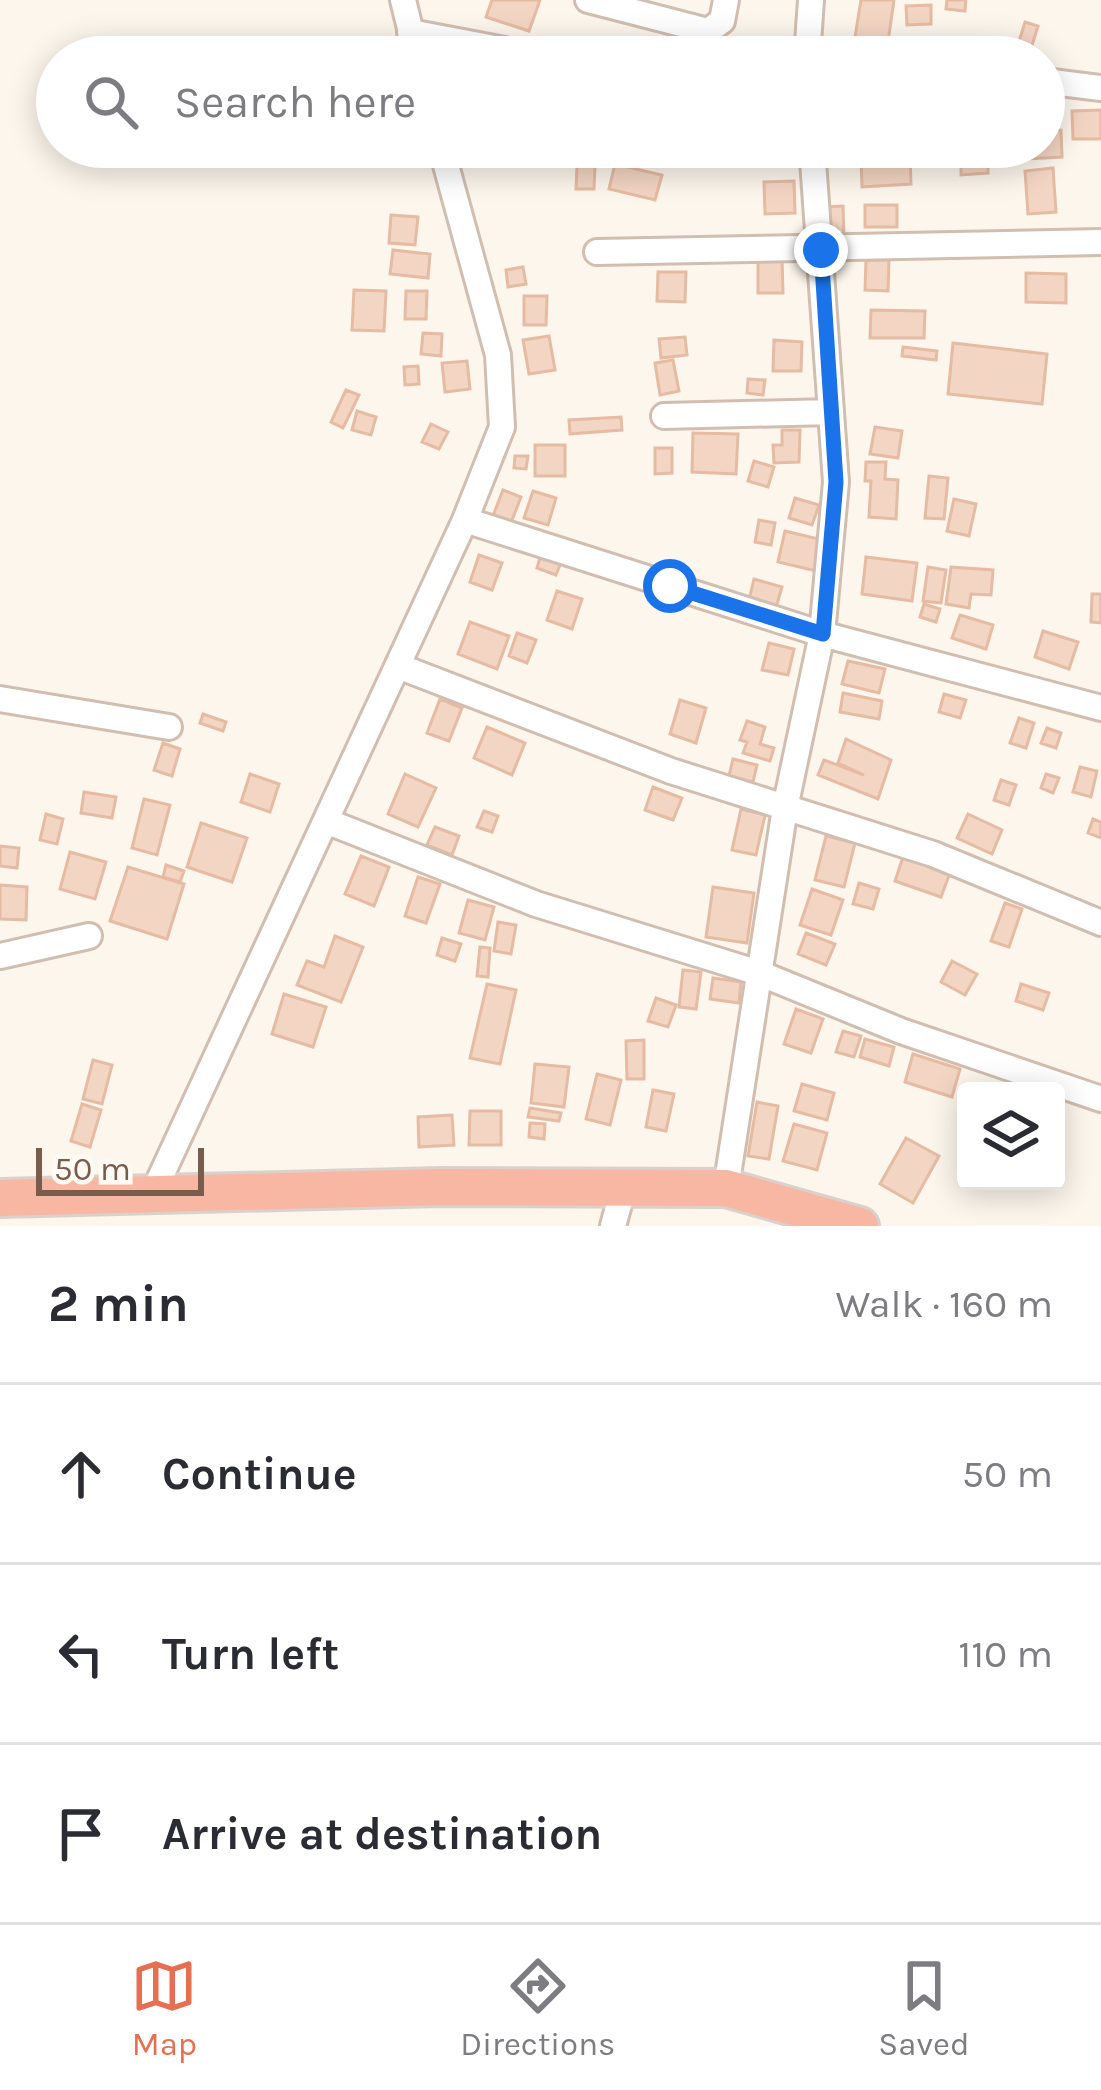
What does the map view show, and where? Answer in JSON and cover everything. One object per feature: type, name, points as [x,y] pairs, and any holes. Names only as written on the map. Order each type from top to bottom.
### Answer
[{"type":"highway","points":[[0,1198],[154,1191],[726,1188],[860,1226]]},
{"type":"street","points":[[403,0],[412,36]]},
{"type":"street","points":[[587,0],[708,31],[722,21],[726,0]]},
{"type":"street","points":[[808,36],[811,0]]},
{"type":"street","points":[[1065,84],[1101,88]]},
{"type":"street","points":[[154,1191],[465,520],[502,427],[498,355],[448,168]]},
{"type":"street","points":[[726,1188],[785,808],[823,634],[836,482],[814,168]]},
{"type":"street","points":[[597,252],[1101,242]]},
{"type":"street","points":[[664,416],[831,412]]},
{"type":"street","points":[[465,520],[823,634],[1101,708]]},
{"type":"street","points":[[398,666],[670,771],[933,854],[1101,923]]},
{"type":"street","points":[[0,699],[169,727]]},
{"type":"street","points":[[326,820],[536,904],[759,973],[902,1030],[1101,1099]]},
{"type":"street","points":[[0,956],[89,936]]},
{"type":"street","points":[[614,1226],[624,1186]]},
{"type":"building","points":[[492,0],[540,0],[529,31],[486,17]]},
{"type":"building","points":[[861,0],[894,0],[889,36],[855,36]]},
{"type":"building","points":[[947,0],[966,0],[965,11],[946,9]]},
{"type":"building","points":[[931,5],[931,24],[907,25],[906,6]]},
{"type":"building","points":[[1025,22],[1038,26],[1035,36],[1021,36]]},
{"type":"building","points":[[1101,110],[1101,139],[1073,139],[1072,111]]},
{"type":"building","points":[[577,168],[595,168],[594,189],[576,189]]},
{"type":"building","points":[[614,168],[662,175],[655,200],[609,189]]},
{"type":"building","points":[[861,168],[910,168],[911,184],[862,187]]},
{"type":"building","points":[[961,168],[988,168],[988,173],[961,175]]},
{"type":"building","points":[[1053,168],[1056,212],[1028,214],[1025,171]]},
{"type":"building","points":[[794,181],[795,213],[765,214],[764,182]]},
{"type":"building","points":[[865,205],[897,205],[897,227],[865,227]]},
{"type":"building","points":[[843,206],[844,237],[826,238],[825,207]]},
{"type":"building","points":[[391,215],[418,217],[415,245],[389,243]]},
{"type":"building","points":[[393,250],[430,254],[428,278],[390,274]]},
{"type":"building","points":[[758,257],[782,257],[783,293],[758,293]]},
{"type":"building","points":[[866,260],[889,260],[888,291],[865,290]]},
{"type":"building","points":[[523,267],[526,284],[508,287],[506,270]]},
{"type":"building","points":[[658,272],[686,272],[685,302],[657,301]]},
{"type":"building","points":[[1026,273],[1066,274],[1066,303],[1026,302]]},
{"type":"building","points":[[354,290],[386,291],[384,331],[352,330]]},
{"type":"building","points":[[406,291],[427,291],[426,319],[405,319]]},
{"type":"building","points":[[524,296],[547,296],[546,325],[524,325]]},
{"type":"building","points":[[871,310],[925,311],[924,338],[870,338]]},
{"type":"building","points":[[423,333],[442,334],[441,356],[421,354]]},
{"type":"building","points":[[549,336],[555,370],[529,374],[523,340]]},
{"type":"building","points":[[685,337],[687,355],[661,358],[659,339]]},
{"type":"building","points":[[774,340],[802,342],[801,371],[773,371]]},
{"type":"building","points":[[953,343],[1047,354],[1042,404],[948,394]]},
{"type":"building","points":[[903,347],[937,351],[936,360],[902,356]]},
{"type":"building","points":[[673,360],[679,391],[660,395],[655,363]]},
{"type":"building","points":[[467,361],[470,389],[445,392],[442,363]]},
{"type":"building","points":[[418,366],[419,384],[405,385],[404,367]]},
{"type":"building","points":[[748,379],[765,380],[763,395],[747,393]]},
{"type":"building","points":[[346,390],[359,395],[343,428],[331,422]]},
{"type":"building","points":[[357,411],[376,417],[371,435],[352,430]]},
{"type":"building","points":[[621,417],[622,430],[570,434],[569,420]]},
{"type":"building","points":[[431,424],[448,432],[439,449],[422,442]]},
{"type":"building","points":[[875,427],[902,431],[898,458],[870,454]]},
{"type":"building","points":[[782,430],[800,430],[799,462],[774,463],[773,445],[782,445]]},
{"type":"building","points":[[693,433],[738,434],[736,474],[692,472]]},
{"type":"building","points":[[535,445],[565,445],[565,476],[535,476]]},
{"type":"building","points":[[655,448],[672,448],[672,473],[655,474]]},
{"type":"building","points":[[515,456],[528,456],[526,469],[514,468]]},
{"type":"building","points":[[754,461],[774,467],[768,487],[748,481]]},
{"type":"building","points":[[866,462],[886,462],[885,479],[898,480],[896,519],[869,517],[871,481],[865,481]]},
{"type":"building","points":[[929,476],[948,478],[944,519],[925,518]]},
{"type":"building","points":[[503,490],[521,497],[507,533],[489,526]]},
{"type":"building","points":[[533,491],[556,498],[548,525],[524,518]]},
{"type":"building","points":[[795,498],[819,505],[812,525],[789,518]]},
{"type":"building","points":[[954,499],[976,504],[969,536],[947,531]]},
{"type":"building","points":[[759,520],[775,523],[771,545],[755,542]]},
{"type":"building","points":[[785,531],[823,540],[816,571],[778,562]]},
{"type":"building","points":[[541,554],[561,562],[556,575],[537,568]]},
{"type":"building","points":[[479,555],[502,563],[492,590],[470,582]]},
{"type":"building","points":[[866,557],[917,563],[912,601],[862,594]]},
{"type":"building","points":[[928,567],[946,570],[941,603],[923,601]]},
{"type":"building","points":[[951,567],[993,570],[991,595],[971,594],[969,608],[946,604]]},
{"type":"building","points":[[754,579],[782,587],[776,608],[749,600]]},
{"type":"building","points":[[557,591],[582,599],[572,629],[547,620]]},
{"type":"building","points":[[1092,594],[1101,594],[1101,623],[1091,622]]},
{"type":"building","points":[[924,604],[940,609],[936,622],[920,617]]},
{"type":"building","points":[[960,615],[993,625],[986,649],[952,638]]},
{"type":"building","points":[[470,622],[509,636],[497,669],[458,654]]},
{"type":"building","points":[[1043,631],[1078,642],[1069,669],[1035,657]]},
{"type":"building","points":[[517,633],[536,640],[527,663],[509,656]]},
{"type":"building","points":[[769,643],[794,649],[788,675],[762,670]]},
{"type":"building","points":[[848,661],[885,669],[879,693],[842,684]]},
{"type":"building","points":[[843,693],[882,701],[879,719],[840,712]]},
{"type":"building","points":[[944,694],[966,700],[960,718],[939,712]]},
{"type":"building","points":[[440,699],[462,708],[449,741],[427,733]]},
{"type":"building","points":[[680,700],[706,708],[696,743],[670,734]]},
{"type":"building","points":[[203,714],[226,722],[223,731],[200,723]]},
{"type":"building","points":[[1019,718],[1034,723],[1026,748],[1010,743]]},
{"type":"building","points":[[747,721],[765,727],[760,744],[774,748],[770,761],[743,753],[747,742],[740,740]]},
{"type":"building","points":[[487,727],[525,743],[512,775],[474,758]]},
{"type":"building","points":[[1047,728],[1061,733],[1056,748],[1041,743]]},
{"type":"building","points":[[846,739],[891,760],[878,799],[818,775],[824,760],[864,775],[838,763]]},
{"type":"building","points":[[163,743],[180,749],[172,776],[154,770]]},
{"type":"building","points":[[733,759],[757,765],[753,782],[729,776]]},
{"type":"building","points":[[1080,767],[1097,771],[1091,797],[1073,792]]},
{"type":"building","points":[[250,774],[279,784],[270,812],[241,802]]},
{"type":"building","points":[[405,774],[436,788],[418,827],[388,814]]},
{"type":"building","points":[[1046,774],[1059,778],[1053,793],[1041,788]]},
{"type":"building","points":[[1001,780],[1016,785],[1009,805],[994,800]]},
{"type":"building","points":[[653,787],[682,798],[673,820],[645,810]]},
{"type":"building","points":[[84,792],[116,797],[112,818],[81,813]]},
{"type":"building","points":[[144,799],[170,805],[157,855],[132,848]]},
{"type":"building","points":[[741,809],[765,815],[756,855],[732,850]]},
{"type":"building","points":[[484,811],[498,816],[492,832],[477,827]]},
{"type":"building","points":[[46,814],[63,819],[57,844],[40,840]]},
{"type":"building","points":[[968,814],[1002,830],[992,854],[957,838]]},
{"type":"building","points":[[1093,819],[1101,822],[1101,838],[1088,833]]},
{"type":"building","points":[[201,823],[247,838],[232,882],[187,867]]},
{"type":"building","points":[[435,827],[459,836],[452,855],[427,845]]},
{"type":"building","points":[[826,836],[855,843],[844,887],[815,880]]},
{"type":"building","points":[[0,846],[19,848],[17,868],[0,866]]},
{"type":"building","points":[[70,852],[106,862],[95,899],[60,889]]},
{"type":"building","points":[[904,854],[951,870],[941,897],[895,881]]},
{"type":"building","points":[[361,856],[389,867],[374,906],[345,894]]},
{"type":"building","points":[[166,865],[184,871],[180,882],[163,877]]},
{"type":"building","points":[[128,867],[184,884],[167,939],[110,921]]},
{"type":"building","points":[[418,877],[440,884],[426,923],[405,916]]},
{"type":"building","points":[[859,883],[879,889],[873,909],[853,904]]},
{"type":"building","points":[[0,885],[27,887],[26,920],[0,919]]},
{"type":"building","points":[[713,887],[754,893],[747,943],[706,937]]},
{"type":"building","points":[[812,889],[843,900],[831,935],[800,925]]},
{"type":"building","points":[[468,900],[494,907],[485,940],[459,933]]},
{"type":"building","points":[[1005,903],[1022,909],[1009,947],[991,941]]},
{"type":"building","points":[[498,922],[516,925],[511,954],[494,951]]},
{"type":"building","points":[[806,933],[835,944],[826,965],[798,954]]},
{"type":"building","points":[[335,936],[363,947],[341,1002],[297,985],[307,961],[324,967]]},
{"type":"building","points":[[442,938],[461,944],[455,961],[437,955]]},
{"type":"building","points":[[480,947],[490,948],[488,977],[477,976]]},
{"type":"building","points":[[952,961],[977,974],[965,995],[941,982]]},
{"type":"building","points":[[683,970],[701,972],[696,1009],[679,1007]]},
{"type":"building","points":[[713,978],[741,982],[739,1003],[710,999]]},
{"type":"building","points":[[487,984],[516,990],[500,1064],[470,1058]]},
{"type":"building","points":[[1021,984],[1049,993],[1043,1010],[1016,1001]]},
{"type":"building","points":[[284,994],[326,1007],[313,1047],[272,1034]]},
{"type":"building","points":[[656,998],[676,1005],[668,1027],[648,1021]]},
{"type":"building","points":[[796,1009],[823,1019],[811,1053],[784,1044]]},
{"type":"building","points":[[843,1031],[861,1036],[854,1057],[836,1052]]},
{"type":"building","points":[[865,1039],[894,1047],[889,1066],[860,1057]]},
{"type":"building","points":[[644,1040],[644,1079],[627,1079],[626,1041]]},
{"type":"building","points":[[913,1054],[960,1069],[952,1097],[905,1082]]},
{"type":"building","points":[[93,1060],[112,1065],[102,1104],[83,1099]]},
{"type":"building","points":[[535,1064],[569,1067],[564,1107],[531,1103]]},
{"type":"building","points":[[597,1074],[621,1080],[610,1125],[586,1119]]},
{"type":"building","points":[[802,1084],[834,1093],[827,1120],[794,1111]]},
{"type":"building","points":[[653,1090],[674,1094],[666,1131],[646,1127]]},
{"type":"building","points":[[757,1102],[778,1106],[769,1159],[748,1156]]},
{"type":"building","points":[[82,1104],[101,1110],[90,1147],[71,1141]]},
{"type":"building","points":[[530,1108],[561,1113],[559,1121],[528,1117]]},
{"type":"building","points":[[470,1111],[501,1111],[501,1145],[469,1145]]},
{"type":"building","points":[[452,1115],[454,1145],[419,1147],[418,1117]]},
{"type":"building","points":[[530,1123],[545,1124],[544,1139],[529,1137]]},
{"type":"building","points":[[794,1124],[827,1133],[817,1170],[783,1161]]},
{"type":"building","points":[[906,1138],[939,1156],[913,1203],[880,1184]]},
{"type":"route","points":[[670,586],[823,634],[836,482],[821,250]]}]
